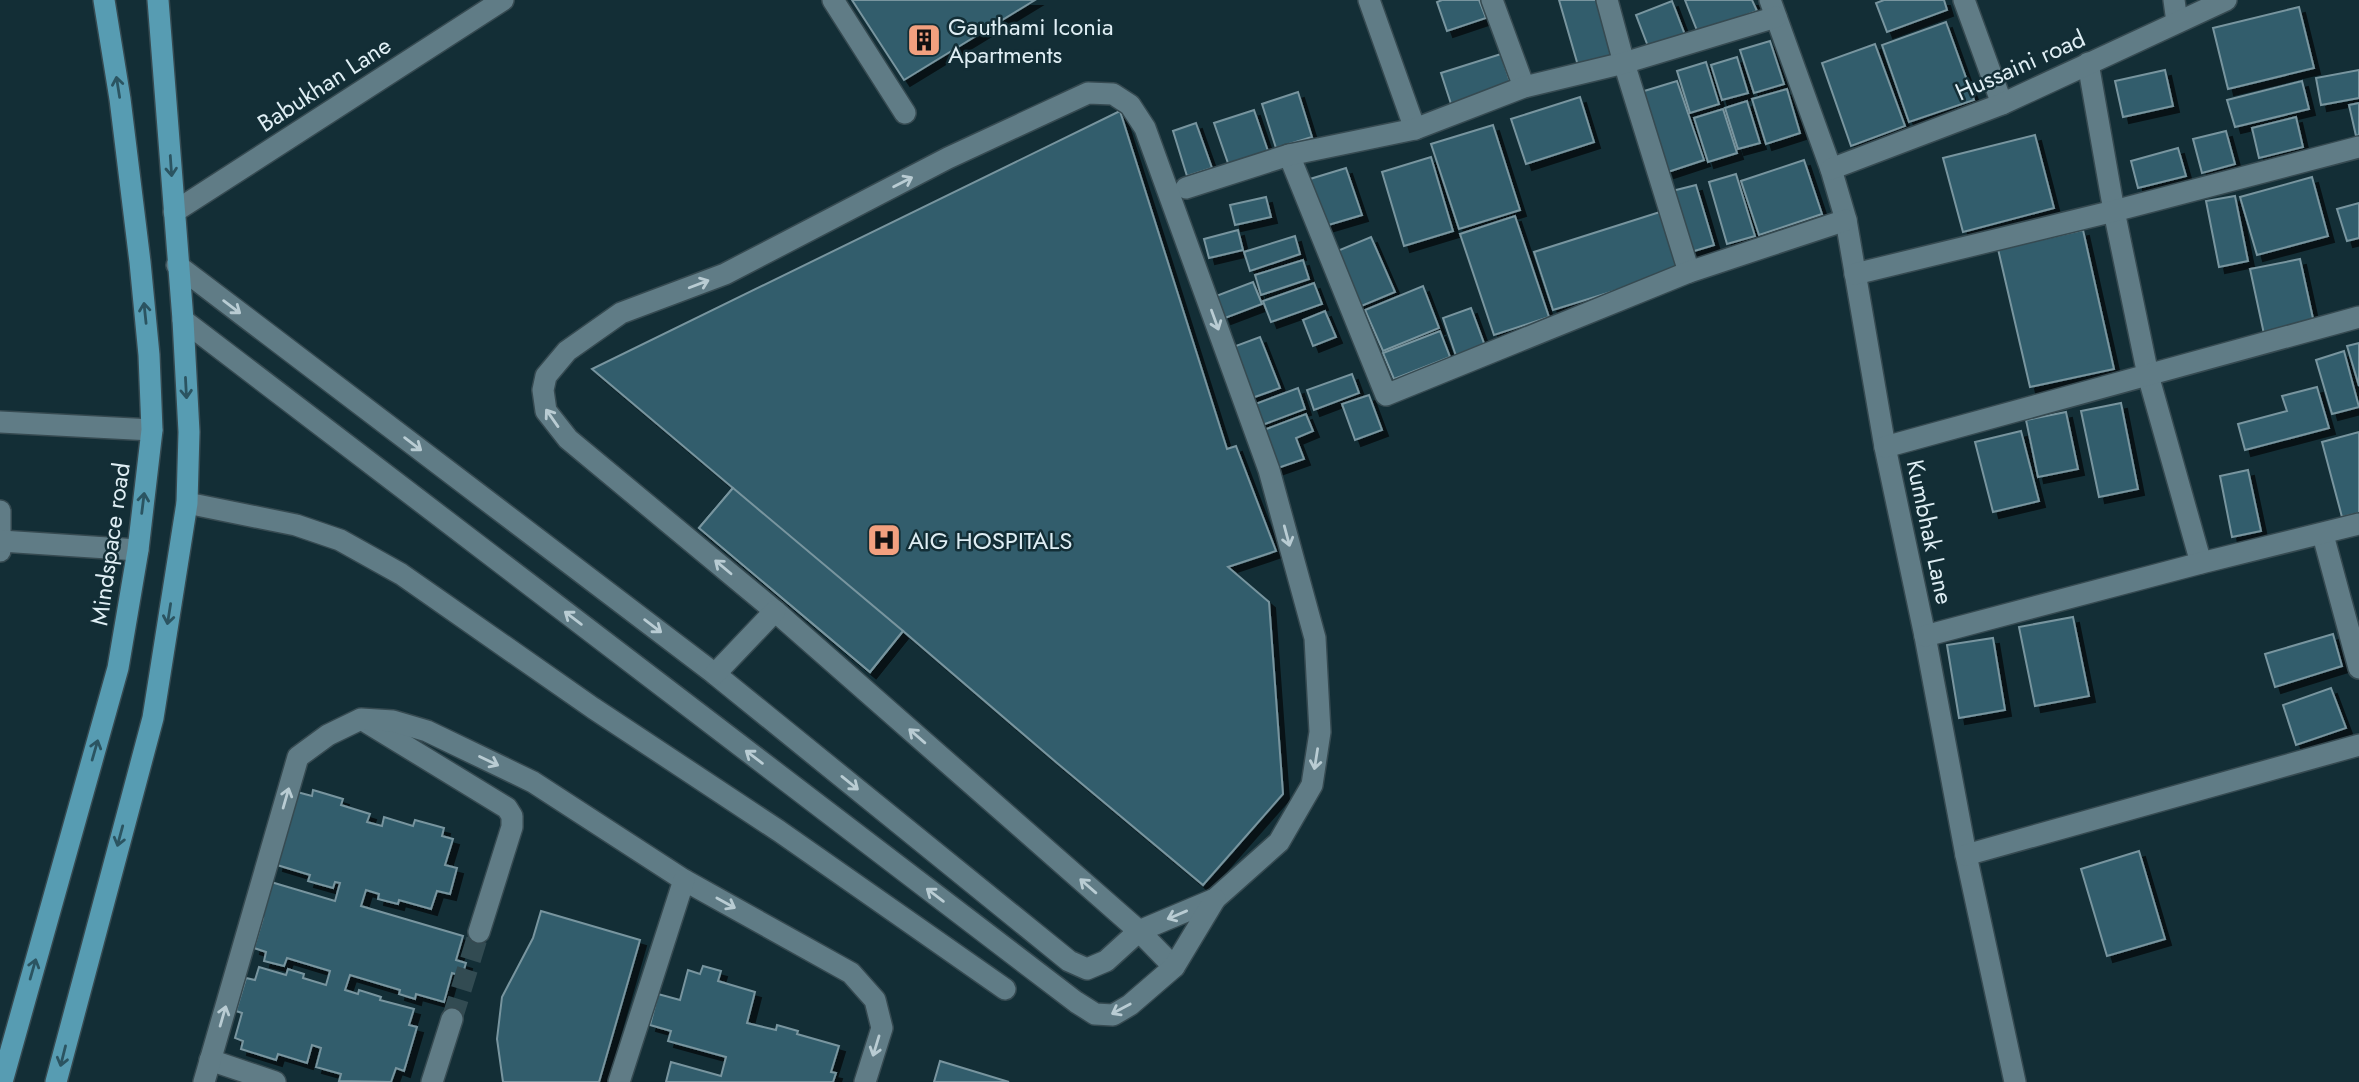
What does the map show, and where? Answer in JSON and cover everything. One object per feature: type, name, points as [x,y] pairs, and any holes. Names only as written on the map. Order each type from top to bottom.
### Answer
[{"type":"main road","name":"Mindspace road","points":[[2,1082],[118,668],[138,550],[152,430],[149,355],[140,262],[120,99],[104,0]]},
{"type":"main road","points":[[56,1082],[108,876],[153,718],[187,503],[189,432],[183,320],[158,0]]},
{"type":"street","name":"Babukhan Lane","points":[[174,212],[503,0]]},
{"type":"street","points":[[833,0],[905,113]]},
{"type":"street","points":[[1369,0],[1415,129]]},
{"type":"street","points":[[1492,0],[1524,87]]},
{"type":"street","points":[[1607,0],[1689,272]]},
{"type":"street","points":[[1964,0],[2002,104]]},
{"type":"street","points":[[2174,0],[2177,22]]},
{"type":"street","name":"Hussaini road","points":[[1831,169],[2002,104],[2226,0]]},
{"type":"street","points":[[1186,188],[1289,156],[1415,129],[1524,87],[1624,63],[1773,8]]},
{"type":"street","name":"Kumbhak Lane","points":[[1773,8],[1831,169],[1846,220],[1885,447],[1925,636],[1966,855],[2015,1082]]},
{"type":"street","points":[[2088,63],[2110,211],[2148,375],[2201,563]]},
{"type":"street","points":[[183,320],[1076,1002],[1096,1014],[1113,1015],[1130,1005],[1174,967],[1215,899],[1279,842],[1312,785],[1321,721],[1315,638],[1269,470],[1145,128],[1130,105],[1113,94],[1088,93],[948,158],[724,274],[621,313],[567,351],[546,376],[543,390],[546,411],[568,439],[775,611],[1139,931],[1174,967]]},
{"type":"street","points":[[1855,274],[2359,147]]},
{"type":"street","points":[[1289,156],[1387,395],[1689,272],[1846,220]]},
{"type":"street","points":[[177,265],[715,674],[1069,961],[1087,969],[1106,961],[1139,931],[1215,899]]},
{"type":"street","points":[[1885,447],[2359,317]]},
{"type":"street","points":[[0,422],[152,430]]},
{"type":"street","points":[[187,503],[296,525],[340,540],[401,574],[593,708],[779,831],[1005,989]]},
{"type":"street","points":[[0,512],[0,551]]},
{"type":"street","points":[[1925,636],[2359,524]]},
{"type":"street","points":[[2323,535],[2359,668]]},
{"type":"street","points":[[1,541],[138,550]]},
{"type":"street","points":[[715,674],[775,611]]},
{"type":"street","points":[[361,719],[507,808],[512,816],[512,827],[479,933]]},
{"type":"street","points":[[204,1082],[298,757],[328,735],[361,719],[393,721],[427,731],[521,777],[684,880],[851,973],[876,1000],[882,1028],[865,1082]]},
{"type":"street","points":[[1966,855],[2359,746]]},
{"type":"street","points":[[852,832],[876,804]]},
{"type":"street","points":[[619,1082],[684,880]]},
{"type":"street","points":[[432,1082],[452,1019]]},
{"type":"street","points":[[210,1060],[275,1082]]},
{"type":"building","name":"Gauthami Iconia Apartments","points":[[852,0],[1035,0],[904,80]]},
{"type":"building","points":[[1479,0],[1486,18],[1447,31],[1437,2]]},
{"type":"building","points":[[1559,0],[1601,0],[1618,58],[1579,69]]},
{"type":"building","points":[[1685,0],[1752,0],[1757,11],[1698,33]]},
{"type":"building","points":[[1884,0],[1944,0],[1947,10],[1887,32],[1876,3]]},
{"type":"building","points":[[1672,1],[1685,35],[1649,49],[1636,15]]},
{"type":"building","points":[[2299,7],[2314,68],[2228,89],[2213,28]]},
{"type":"building","points":[[1946,22],[1974,100],[1909,122],[1882,45]]},
{"type":"building","points":[[1770,41],[1784,84],[1754,93],[1740,50]]},
{"type":"building","points":[[1875,44],[1905,126],[1851,146],[1822,63]]},
{"type":"building","points":[[1501,54],[1512,88],[1452,107],[1441,73]]},
{"type":"building","points":[[1737,57],[1748,93],[1722,100],[1711,65]]},
{"type":"building","points":[[1706,62],[1719,104],[1690,113],[1677,71]]},
{"type":"building","points":[[2165,70],[2173,106],[2123,117],[2115,81]]},
{"type":"building","points":[[2359,70],[2359,98],[2321,105],[2316,78]]},
{"type":"building","points":[[1677,81],[1704,160],[1668,172],[1641,92]]},
{"type":"building","points":[[2302,81],[2309,109],[2235,127],[2227,100]]},
{"type":"building","points":[[1787,89],[1800,133],[1766,144],[1752,99]]},
{"type":"building","points":[[1298,92],[1312,137],[1276,148],[1262,104]]},
{"type":"building","points":[[1580,97],[1594,142],[1526,164],[1511,119]]},
{"type":"building","points":[[1747,101],[1760,143],[1738,149],[1725,108]]},
{"type":"building","points":[[2359,103],[2359,135],[2356,136],[2349,105]]},
{"type":"building","points":[[1723,109],[1737,153],[1708,162],[1694,118]]},
{"type":"building","points":[[1254,110],[1269,154],[1229,166],[1214,123]]},
{"type":"building","points":[[1120,111],[1227,449],[1236,446],[1276,551],[1228,567],[1269,602],[1283,794],[1203,885],[903,631],[870,672],[699,528],[733,488],[592,369]]},
{"type":"building","points":[[2296,117],[2303,147],[2259,158],[2252,128]]},
{"type":"building","points":[[1196,123],[1212,168],[1187,176],[1173,131]]},
{"type":"building","points":[[1493,125],[1520,210],[1459,229],[1431,144]]},
{"type":"building","points":[[2226,131],[2235,164],[2202,173],[2193,139]]},
{"type":"building","points":[[2035,135],[2054,208],[1963,232],[1943,158]]},
{"type":"building","points":[[2178,148],[2186,176],[2138,188],[2131,161]]},
{"type":"building","points":[[1431,157],[1453,231],[1404,246],[1382,172]]},
{"type":"building","points":[[1804,160],[1822,214],[1759,235],[1741,181]]},
{"type":"building","points":[[1346,168],[1362,215],[1325,226],[1310,179]]},
{"type":"building","points":[[1736,174],[1755,236],[1727,244],[1709,182]]},
{"type":"building","points":[[2312,177],[2328,236],[2257,255],[2240,197]]},
{"type":"building","points":[[1696,185],[1714,245],[1691,252],[1672,191]]},
{"type":"building","points":[[2235,196],[2248,261],[2219,267],[2206,201]]},
{"type":"building","points":[[1266,197],[1271,217],[1235,225],[1230,205]]},
{"type":"building","points":[[2359,203],[2359,238],[2347,241],[2337,209]]},
{"type":"building","points":[[1663,211],[1682,270],[1553,310],[1534,252]]},
{"type":"building","points":[[1515,216],[1549,317],[1494,335],[1460,234]]},
{"type":"building","points":[[1238,230],[1243,250],[1209,258],[1204,239]]},
{"type":"building","points":[[2083,230],[2114,369],[2030,387],[1998,249]]},
{"type":"building","points":[[1295,236],[1300,254],[1250,271],[1244,252]]},
{"type":"building","points":[[1371,237],[1395,292],[1359,307],[1335,252]]},
{"type":"building","points":[[2300,259],[2314,323],[2264,334],[2250,269]]},
{"type":"building","points":[[1303,260],[1309,279],[1261,295],[1255,275]]},
{"type":"building","points":[[1253,282],[1262,304],[1225,318],[1216,296]]},
{"type":"building","points":[[1314,283],[1322,304],[1271,322],[1263,301]]},
{"type":"building","points":[[1423,286],[1439,328],[1383,351],[1365,310]]},
{"type":"building","points":[[1471,308],[1485,346],[1456,356],[1443,318]]},
{"type":"building","points":[[1325,311],[1336,337],[1313,346],[1303,320]]},
{"type":"building","points":[[1440,331],[1450,357],[1394,379],[1383,353]]},
{"type":"building","points":[[1260,337],[1280,388],[1252,398],[1233,347]]},
{"type":"building","points":[[2359,343],[2359,386],[2347,346]]},
{"type":"building","points":[[2344,351],[2359,407],[2332,414],[2316,360]]},
{"type":"building","points":[[1352,374],[1359,393],[1314,410],[1307,390]]},
{"type":"building","points":[[2317,387],[2329,428],[2245,450],[2238,424],[2287,411],[2282,396]]},
{"type":"building","points":[[1298,388],[1305,409],[1257,427],[1250,406]]},
{"type":"building","points":[[1369,395],[1382,430],[1355,440],[1342,404]]},
{"type":"building","points":[[2121,403],[2138,489],[2099,497],[2081,411]]},
{"type":"building","points":[[2066,412],[2078,469],[2038,477],[2026,420]]},
{"type":"building","points":[[1306,414],[1313,431],[1296,438],[1304,459],[1275,469],[1261,431]]},
{"type":"building","points":[[2021,431],[2039,501],[1993,512],[1975,442]]},
{"type":"building","points":[[2359,432],[2359,513],[2342,517],[2322,442]]},
{"type":"building","points":[[2248,470],[2261,531],[2232,537],[2220,476]]},
{"type":"building","points":[[733,488],[903,631],[870,672],[699,528]]},
{"type":"building","points":[[2073,617],[2089,696],[2035,706],[2019,627]]},
{"type":"building","points":[[2333,634],[2342,666],[2275,687],[2265,654]]},
{"type":"building","points":[[1993,638],[2005,710],[1959,718],[1947,645]]},
{"type":"building","points":[[2331,688],[2346,728],[2296,745],[2283,705]]},
{"type":"building","points":[[313,790],[343,799],[341,805],[370,814],[367,822],[382,826],[384,817],[413,826],[415,820],[444,828],[442,836],[453,839],[445,865],[457,868],[450,894],[437,891],[431,909],[399,900],[398,904],[378,899],[379,894],[366,890],[361,906],[463,936],[456,960],[466,963],[462,976],[452,973],[444,1002],[416,994],[415,999],[399,994],[400,990],[350,975],[345,990],[358,994],[359,990],[381,997],[380,1000],[414,1009],[409,1025],[417,1027],[404,1071],[396,1068],[391,1082],[339,1081],[341,1074],[316,1067],[321,1048],[312,1045],[307,1063],[278,1054],[276,1060],[241,1049],[243,1041],[235,1038],[242,1013],[236,1011],[246,978],[255,980],[259,967],[286,975],[288,969],[304,974],[303,978],[326,985],[330,971],[287,958],[284,966],[264,961],[266,952],[254,948],[263,918],[255,916],[271,882],[335,901],[340,883],[335,882],[333,888],[308,881],[310,875],[277,865],[297,792],[312,796]]},
{"type":"building","points":[[2139,851],[2165,939],[2107,956],[2081,869]]},
{"type":"building","points":[[541,911],[640,940],[599,1082],[503,1082],[497,1039],[502,997],[533,938]]},
{"type":"building","points":[[703,966],[721,971],[718,981],[755,992],[747,1023],[776,1030],[777,1025],[798,1031],[797,1034],[839,1046],[831,1072],[836,1073],[833,1082],[666,1082],[671,1062],[721,1076],[726,1057],[668,1041],[671,1031],[650,1025],[658,994],[680,1000],[688,970],[700,974]]},
{"type":"building","points":[[940,1061],[1009,1082],[934,1082]]},
{"type":"tunnel","points":[[452,1019],[479,932]]},
{"type":"place","name":"Gauthami Iconia Apartments","points":[[924,40]]},
{"type":"place","name":"AIG HOSPITALS","points":[[884,540]]}]
